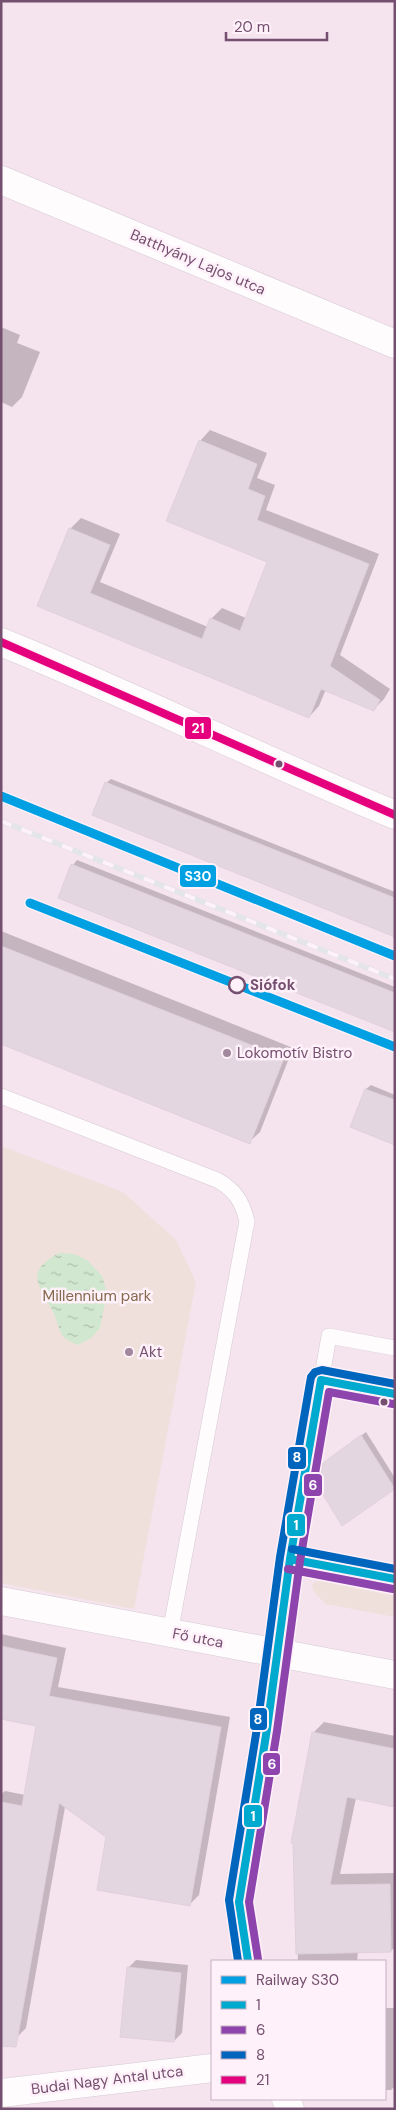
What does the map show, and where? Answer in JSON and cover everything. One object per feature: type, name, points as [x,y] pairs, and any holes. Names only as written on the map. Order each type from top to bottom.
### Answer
[{"type":"street","name":"Batthyány Lajos utca","points":[[1,180],[395,344]]},
{"type":"street","points":[[1,642],[68,669],[305,778],[395,815]]},
{"type":"street","name":"Fő utca","points":[[1,1601],[395,1675]]},
{"type":"street","points":[[248,1960],[239,1902],[278,1654]]},
{"type":"street","name":"Budai Nagy Antal utca","points":[[1,2093],[211,2068]]},
{"type":"lane","points":[[1,1096],[217,1180],[230,1187],[242,1203],[247,1221],[170,1633]]},
{"type":"lane","points":[[278,1654],[290,1559],[329,1336],[395,1348]]},
{"type":"lane","points":[[321,1380],[395,1394]]},
{"type":"lane","points":[[290,1559],[395,1579]]},
{"type":"shaded area","points":[[1,1],[395,1],[395,2109],[1,2109]]},
{"type":"green space","name":"Millennium park","points":[[1,1146],[123,1192],[176,1240],[196,1282],[134,1609],[1,1583]]},
{"type":"green space","points":[[319,1581],[395,1596],[395,1617],[326,1604],[314,1592],[312,1586],[314,1582]]},
{"type":"water","points":[[59,1253],[74,1254],[87,1260],[102,1276],[107,1293],[100,1328],[91,1338],[78,1345],[71,1342],[61,1333],[38,1281],[41,1267],[47,1260]]},
{"type":"building","points":[[199,440],[257,464],[248,489],[265,496],[257,520],[369,564],[330,666],[380,700],[374,711],[321,689],[309,718],[37,606],[69,528],[110,545],[90,593],[202,639],[210,618],[240,631],[267,562],[166,521]]},
{"type":"building","points":[[105,782],[395,898],[395,937],[92,815]]},
{"type":"building","points":[[71,864],[395,993],[395,1032],[58,898]]},
{"type":"building","points":[[1,946],[284,1058],[250,1144],[1,1044]]},
{"type":"building","points":[[365,1089],[395,1100],[395,1145],[350,1127]]},
{"type":"building","points":[[361,1435],[395,1489],[342,1526],[319,1488],[323,1463]]},
{"type":"building","points":[[1,1646],[57,1658],[49,1696],[221,1727],[190,1906],[97,1890],[106,1837],[59,1803],[16,2047],[1,2046],[1,1802],[22,1806],[36,1726],[1,1719]]},
{"type":"building","points":[[312,1732],[395,1749],[395,1807],[347,1797],[330,1885],[390,1884],[391,1952],[296,1954],[293,1843],[291,1843]]},
{"type":"building","points":[[127,1967],[181,1973],[174,2042],[120,2037]]},
{"type":"railway","points":[[1,821],[395,979]]},
{"type":"rail line","name":"S30","points":[[1,796],[395,956]]},
{"type":"rail line","name":"S30","points":[[30,903],[395,1047]]},
{"type":"transit line","name":"21","points":[[1,642],[395,815]]},
{"type":"transit line","name":"8","points":[[238,1960],[229,1900],[257,1728],[280,1557],[311,1377],[315,1372],[322,1370],[395,1384]]},
{"type":"transit line","name":"1","points":[[321,1380],[395,1394]]},
{"type":"transit line","name":"1","points":[[248,1960],[239,1902],[267,1729],[290,1559],[321,1380]]},
{"type":"transit line","name":"6","points":[[258,1959],[249,1902],[277,1731],[300,1561],[329,1392],[393,1404]]},
{"type":"transit line","name":"8","points":[[292,1549],[395,1569]]},
{"type":"transit line","name":"1","points":[[290,1559],[395,1579]]},
{"type":"transit line","name":"6","points":[[288,1569],[393,1589]]},
{"type":"place","name":"Siófok","points":[[237,985]]},
{"type":"place","name":"Lokomotív Bistro","points":[[227,1053]]},
{"type":"place","name":"Akt","points":[[129,1352]]}]
